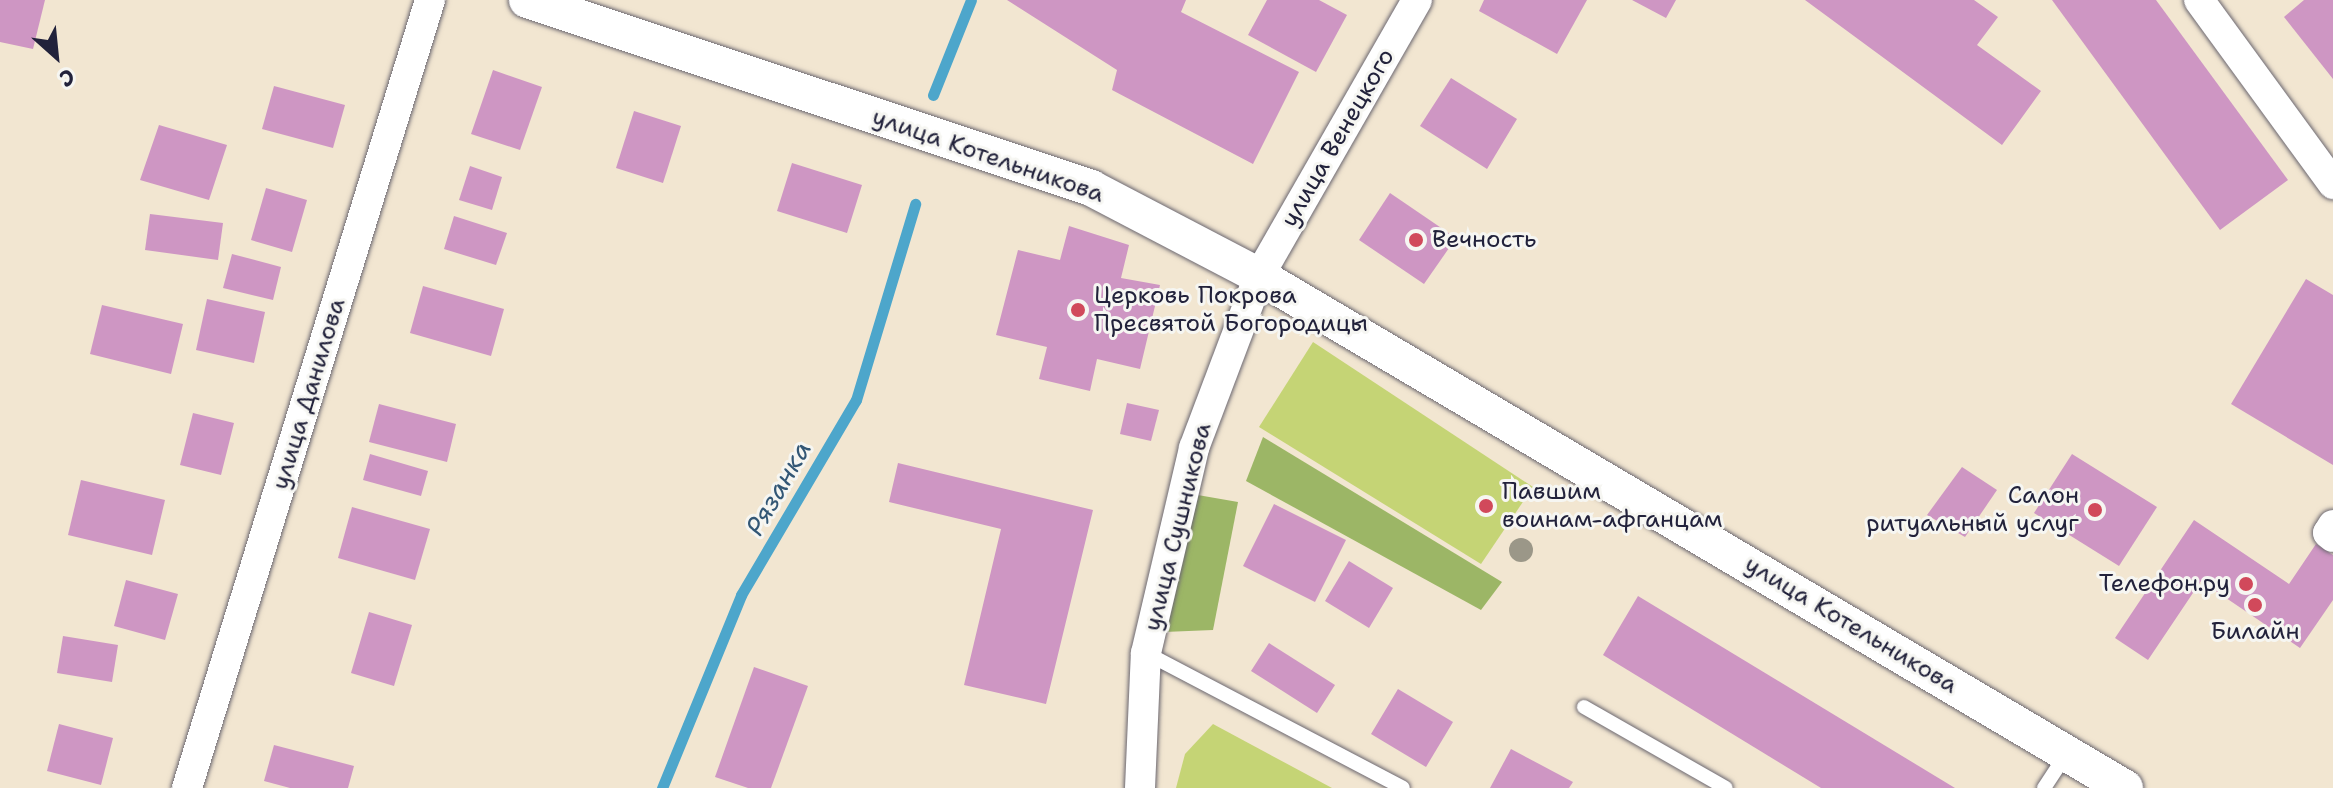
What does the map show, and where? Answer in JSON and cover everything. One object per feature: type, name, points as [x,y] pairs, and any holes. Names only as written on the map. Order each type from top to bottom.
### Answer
[{"type":"street","name":"улица Данилова","points":[[187,788],[430,0]]},
{"type":"street","name":"улица Котельникова","points":[[527,0],[1091,188],[1259,276],[2125,788]]},
{"type":"street","name":"улица Венецкого","points":[[1259,276],[1417,0]]},
{"type":"street","points":[[2199,0],[2333,184]]},
{"type":"street","name":"улица Сушникова","points":[[1140,788],[1146,653],[1194,448],[1259,276]]},
{"type":"street","points":[[2333,525],[2328,533],[2333,537]]},
{"type":"lane","points":[[1146,653],[1403,788]]},
{"type":"lane","points":[[1584,707],[1726,788]]},
{"type":"lane","points":[[2044,788],[2068,753]]},
{"type":"green space","points":[[1313,342],[1533,487],[1481,564],[1259,427]]},
{"type":"green space","points":[[1263,437],[1502,582],[1481,610],[1246,481]]},
{"type":"green space","points":[[1192,494],[1238,502],[1213,630],[1164,632]]},
{"type":"green space","points":[[1213,724],[1332,788],[1176,788],[1185,754]]},
{"type":"building","points":[[0,0],[45,0],[33,49],[0,42]]},
{"type":"building","points":[[1007,0],[1186,0],[1181,12],[1299,72],[1253,164],[1112,90],[1117,70]]},
{"type":"building","points":[[1267,0],[1319,0],[1347,15],[1316,72],[1248,35]]},
{"type":"building","points":[[1484,0],[1587,0],[1557,54],[1479,11]]},
{"type":"building","points":[[1632,0],[1676,0],[1666,18]]},
{"type":"building","points":[[1805,0],[1974,0],[1998,17],[1977,45],[2041,91],[2002,145]]},
{"type":"building","points":[[2052,0],[2156,0],[2288,180],[2220,230]]},
{"type":"building","points":[[2304,0],[2333,0],[2333,79],[2284,17]]},
{"type":"building","points":[[493,70],[542,87],[520,150],[471,134]]},
{"type":"building","points":[[1451,78],[1517,119],[1487,169],[1420,126]]},
{"type":"building","points":[[274,86],[345,105],[333,148],[262,129]]},
{"type":"building","points":[[634,111],[681,126],[663,183],[616,168]]},
{"type":"building","points":[[159,125],[227,145],[209,200],[140,180]]},
{"type":"building","points":[[792,163],[862,185],[847,233],[777,211]]},
{"type":"building","points":[[470,166],[502,177],[492,210],[459,200]]},
{"type":"building","points":[[266,188],[307,200],[292,252],[251,240]]},
{"type":"building","points":[[1390,193],[1456,238],[1424,284],[1359,240]]},
{"type":"building","points":[[150,214],[223,223],[218,260],[145,250]]},
{"type":"building","points":[[454,216],[507,233],[496,265],[444,249]]},
{"type":"building","name":"Церковь Покрова Пресвятой Богородицы","points":[[1069,226],[1129,245],[1121,278],[1160,285],[1140,369],[1097,359],[1090,391],[1039,379],[1047,347],[996,335],[1018,250],[1060,260]]},
{"type":"building","points":[[232,254],[281,267],[273,300],[223,288]]},
{"type":"building","points":[[2306,279],[2333,295],[2333,465],[2231,404]]},
{"type":"building","points":[[423,286],[504,309],[491,356],[410,333]]},
{"type":"building","points":[[207,299],[265,312],[254,363],[196,350]]},
{"type":"building","points":[[102,305],[183,324],[171,374],[90,354]]},
{"type":"building","points":[[1127,403],[1159,410],[1151,441],[1120,434]]},
{"type":"building","points":[[379,404],[456,424],[447,462],[369,442]]},
{"type":"building","points":[[193,413],[234,423],[221,475],[180,465]]},
{"type":"building","points":[[370,454],[428,471],[421,496],[363,480]]},
{"type":"building","name":"Салон ритуальный услуг","points":[[2072,454],[2157,507],[2119,566],[2034,513]]},
{"type":"building","points":[[898,463],[1093,510],[1046,704],[964,685],[1001,529],[889,502]]},
{"type":"building","points":[[1962,467],[1997,490],[1965,537],[1927,515]]},
{"type":"building","points":[[81,480],[165,500],[152,555],[68,535]]},
{"type":"building","points":[[1274,504],[1346,540],[1315,602],[1243,566]]},
{"type":"building","points":[[352,507],[430,529],[415,580],[338,558]]},
{"type":"building","points":[[2194,520],[2289,584],[2316,544],[2333,555],[2333,600],[2300,648],[2201,581],[2148,660],[2115,638]]},
{"type":"building","points":[[1349,561],[1393,588],[1369,628],[1325,601]]},
{"type":"building","points":[[126,580],[178,594],[165,640],[114,626]]},
{"type":"building","points":[[1638,596],[1955,788],[1821,788],[1603,655]]},
{"type":"building","points":[[369,612],[412,625],[394,686],[351,673]]},
{"type":"building","points":[[63,636],[118,645],[112,682],[57,673]]},
{"type":"building","points":[[1269,643],[1335,685],[1317,713],[1251,671]]},
{"type":"building","points":[[754,667],[808,686],[771,788],[748,788],[715,777]]},
{"type":"building","points":[[1398,689],[1453,722],[1426,767],[1371,734]]},
{"type":"building","points":[[59,724],[113,738],[101,785],[47,771]]},
{"type":"building","points":[[274,745],[354,766],[348,788],[290,788],[264,781]]},
{"type":"building","points":[[1511,749],[1573,782],[1569,788],[1490,788]]},
{"type":"waterway","name":"Рязанка","points":[[933,95],[971,0]]},
{"type":"waterway","name":"Рязанка","points":[[662,788],[741,595],[856,400],[915,204]]},
{"type":"place","name":"Вечность","points":[[1416,240]]},
{"type":"place","name":"Церковь Покрова Пресвятой Богородицы","points":[[1078,310]]},
{"type":"place","name":"Павшим воинам-афганцам","points":[[1486,506]]},
{"type":"place","name":"Салон ритуальный услуг","points":[[2095,510]]},
{"type":"place","name":"Телефон.ру","points":[[2246,584]]},
{"type":"place","name":"Билайн","points":[[2255,605]]}]
